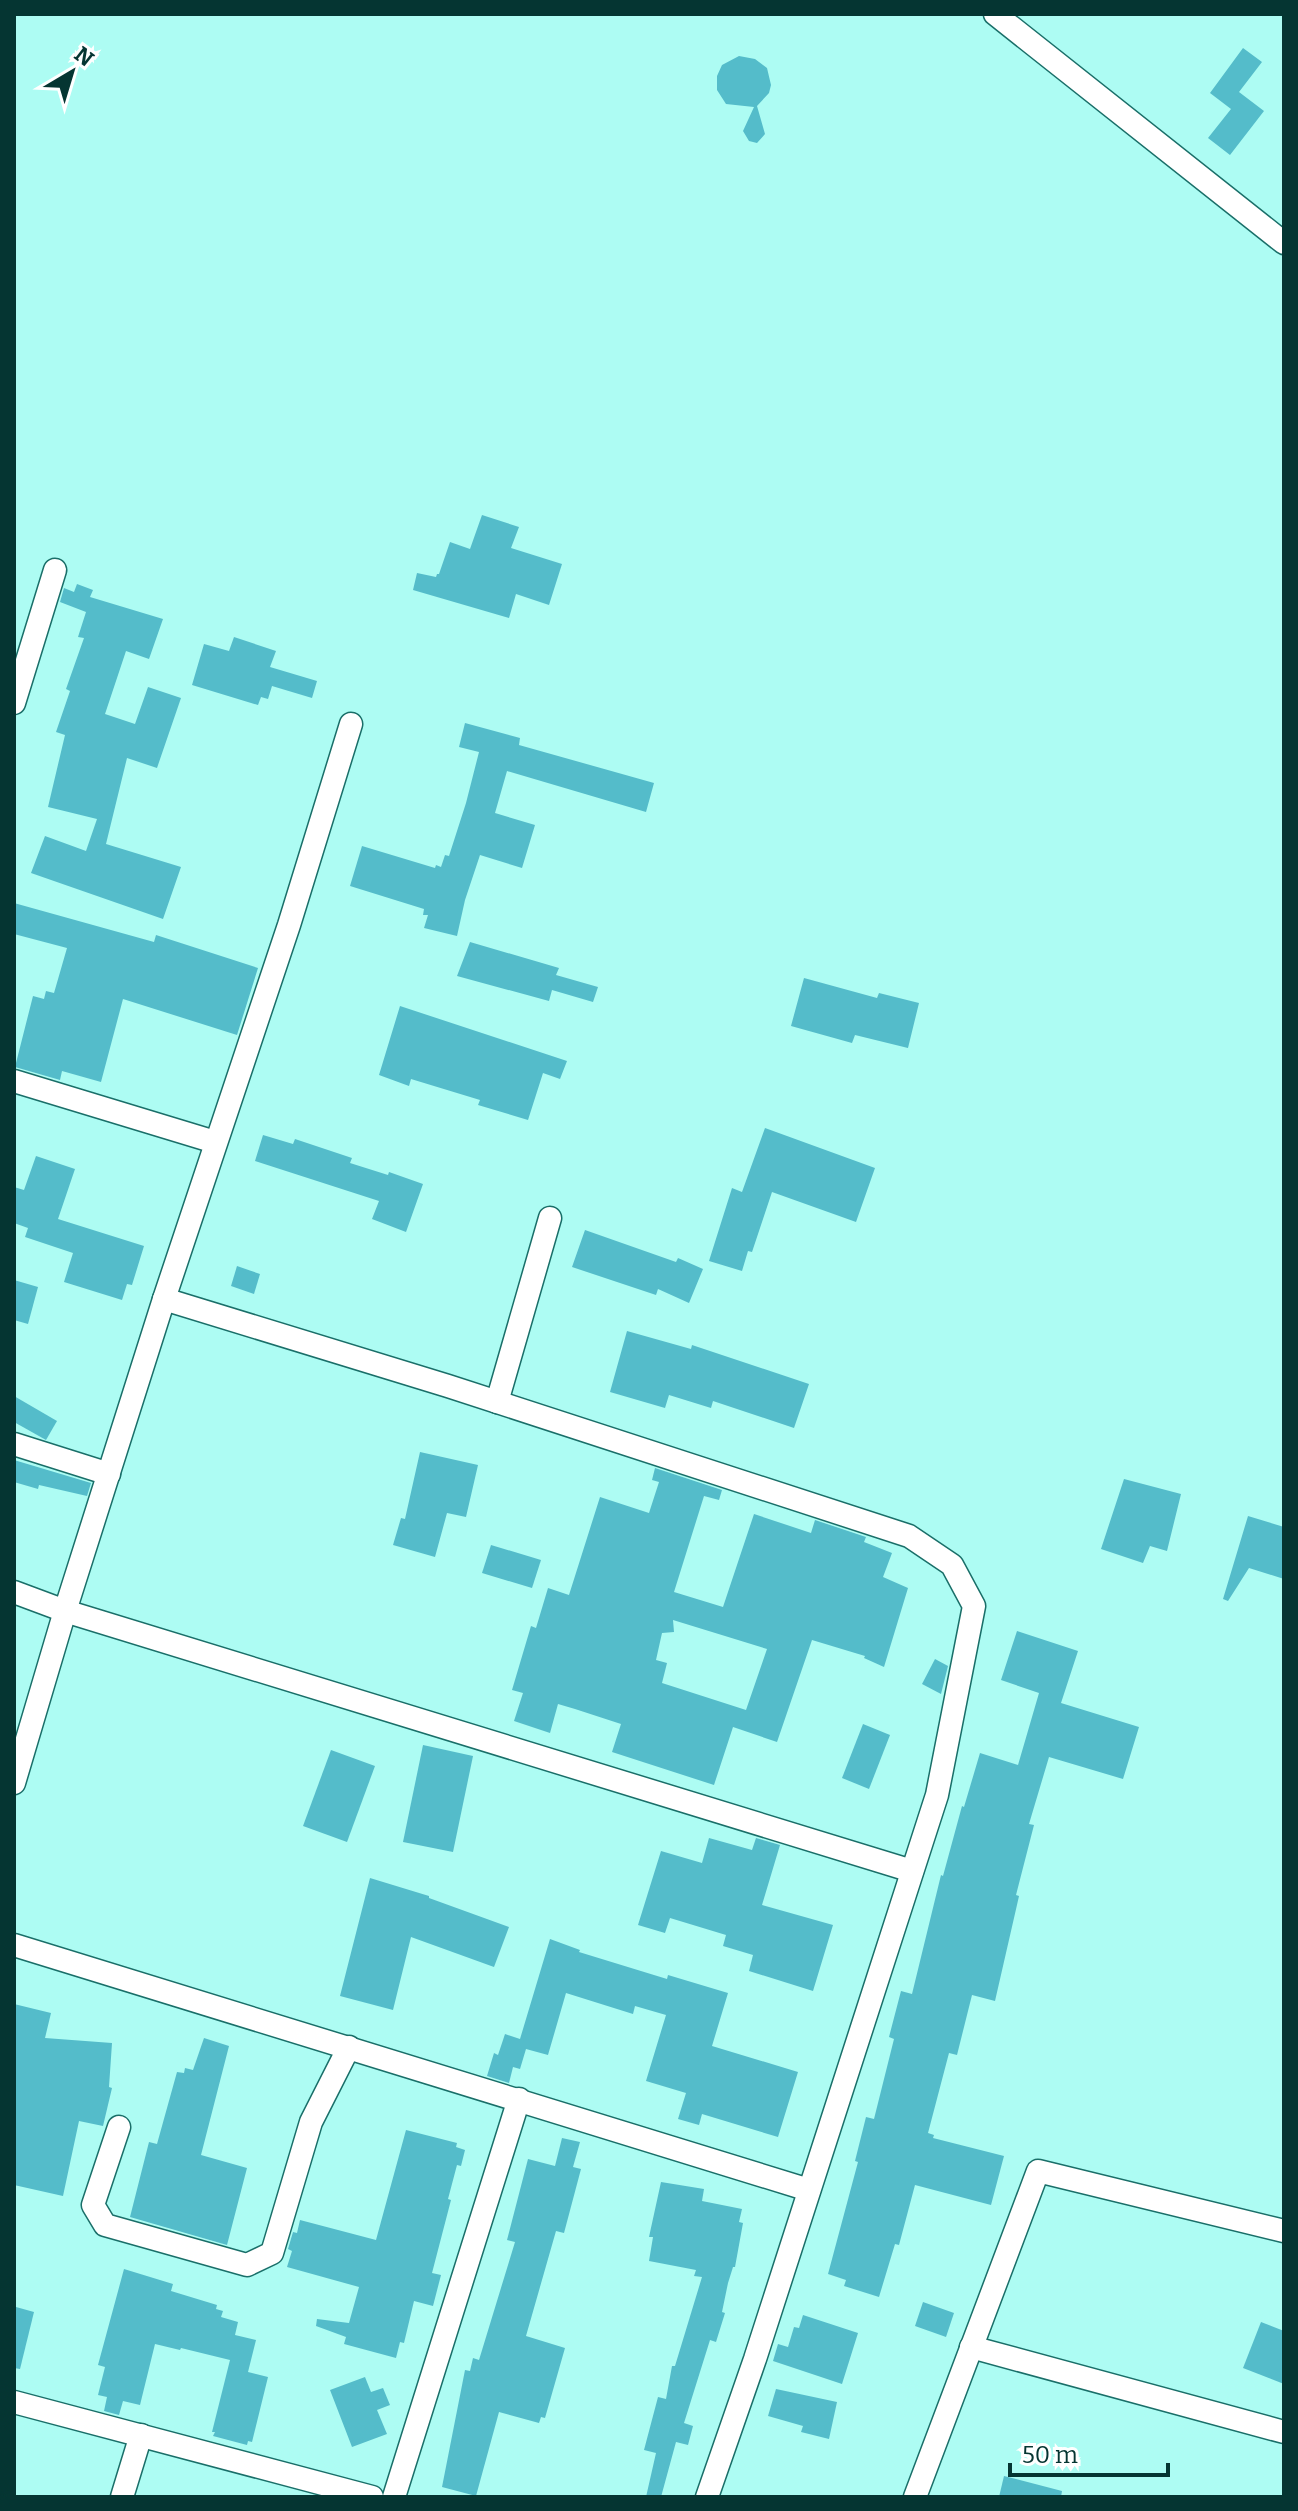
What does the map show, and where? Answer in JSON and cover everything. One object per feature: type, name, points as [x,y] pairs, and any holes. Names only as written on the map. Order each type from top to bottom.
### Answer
[{"type":"street","points":[[995,14],[1284,243]]},
{"type":"street","points":[[14,703],[55,570]]},
{"type":"street","points":[[14,1783],[164,1299],[289,925],[351,724]]},
{"type":"street","points":[[14,1081],[215,1142]]},
{"type":"street","points":[[497,1402],[550,1218]]},
{"type":"street","points":[[164,1299],[497,1402],[909,1536],[952,1565],[974,1606],[937,1795],[755,2359],[707,2497]]},
{"type":"street","points":[[14,1444],[109,1474]]},
{"type":"street","points":[[14,1592],[65,1611],[912,1871]]},
{"type":"street","points":[[14,1945],[809,2190]]},
{"type":"street","points":[[119,2127],[93,2205],[105,2225],[247,2265],[272,2253],[311,2122],[349,2047]]},
{"type":"street","points":[[394,2497],[519,2099]]},
{"type":"street","points":[[915,2497],[1038,2171],[1284,2231]]},
{"type":"street","points":[[971,2347],[1284,2432]]},
{"type":"street","points":[[14,2402],[372,2497]]},
{"type":"street","points":[[122,2497],[141,2435]]},
{"type":"building","points":[[1243,48],[1262,62],[1239,92],[1264,111],[1230,155],[1208,138],[1231,109],[1210,93]]},
{"type":"building","points":[[739,56],[755,59],[767,68],[771,85],[769,93],[757,106],[765,134],[757,143],[749,141],[743,131],[754,107],[726,104],[717,90],[717,76],[722,65]]},
{"type":"building","points":[[482,515],[519,527],[511,548],[562,564],[549,605],[516,594],[509,618],[413,590],[417,573],[436,577],[439,574],[450,542],[470,549]]},
{"type":"building","points":[[77,584],[93,590],[90,597],[163,619],[149,659],[126,651],[105,714],[135,724],[148,687],[181,698],[157,768],[127,758],[106,844],[181,867],[163,919],[31,873],[45,836],[86,851],[97,819],[48,807],[65,735],[56,732],[70,691],[66,689],[84,638],[78,637],[86,612],[60,602],[64,588],[74,592]]},
{"type":"building","points":[[234,637],[276,651],[270,667],[317,681],[312,698],[272,686],[268,699],[261,697],[258,705],[192,685],[204,644],[229,651]]},
{"type":"building","points":[[465,723],[520,738],[519,745],[654,783],[646,812],[507,771],[495,813],[535,825],[522,868],[480,855],[457,936],[424,928],[428,915],[423,915],[424,909],[350,886],[362,846],[435,868],[436,865],[441,867],[445,855],[449,856],[479,752],[459,747]]},
{"type":"building","points":[[14,903],[154,942],[156,935],[258,968],[237,1035],[123,999],[101,1082],[62,1071],[60,1080],[15,1067],[33,996],[44,999],[46,991],[54,993],[67,948],[14,934]]},
{"type":"building","points":[[470,942],[559,968],[556,975],[598,987],[593,1002],[552,990],[549,1001],[457,976]]},
{"type":"building","points":[[804,978],[877,998],[879,993],[919,1003],[908,1048],[855,1035],[852,1043],[791,1026]]},
{"type":"building","points":[[400,1006],[567,1061],[560,1079],[543,1073],[528,1120],[478,1105],[480,1100],[411,1079],[409,1086],[379,1075]]},
{"type":"building","points":[[765,1128],[875,1168],[856,1222],[772,1192],[752,1252],[748,1251],[742,1271],[709,1261],[732,1188],[742,1192]]},
{"type":"building","points":[[263,1135],[293,1144],[295,1139],[352,1158],[350,1163],[423,1184],[406,1232],[372,1219],[379,1201],[255,1161]]},
{"type":"building","points":[[36,1156],[75,1169],[58,1219],[144,1246],[132,1285],[127,1284],[122,1300],[64,1282],[73,1253],[25,1237],[28,1228],[14,1223],[14,1187],[24,1190]]},
{"type":"building","points":[[585,1230],[676,1262],[678,1258],[703,1269],[689,1303],[658,1289],[656,1295],[572,1267]]},
{"type":"building","points":[[237,1266],[260,1274],[254,1294],[231,1286]]},
{"type":"building","points":[[14,1280],[38,1287],[28,1324],[14,1320]]},
{"type":"building","points":[[627,1331],[691,1349],[692,1345],[809,1384],[794,1428],[713,1401],[711,1408],[669,1395],[665,1408],[610,1392]]},
{"type":"building","points":[[14,1396],[57,1421],[46,1440],[14,1422]]},
{"type":"building","points":[[420,1452],[478,1465],[466,1517],[447,1513],[435,1557],[393,1545],[401,1518],[405,1519]]},
{"type":"building","points":[[14,1460],[91,1483],[87,1496],[14,1482]]},
{"type":"building","points":[[655,1468],[722,1490],[719,1500],[704,1496],[674,1592],[723,1607],[754,1514],[811,1533],[815,1520],[866,1537],[864,1542],[892,1553],[883,1577],[908,1588],[884,1667],[865,1656],[812,1640],[777,1742],[733,1727],[714,1785],[612,1752],[621,1724],[575,1709],[558,1704],[550,1733],[514,1721],[523,1693],[512,1690],[531,1626],[536,1628],[548,1588],[569,1595],[600,1497],[649,1513],[659,1482],[652,1480]],"holes":[[[673,1620],[767,1649],[746,1710],[662,1683],[667,1663],[656,1660],[662,1633],[674,1632]]]},
{"type":"building","points":[[1124,1479],[1181,1494],[1167,1551],[1150,1546],[1143,1563],[1101,1549]]},
{"type":"building","points":[[1248,1516],[1284,1527],[1284,1579],[1249,1568],[1228,1601],[1223,1599]]},
{"type":"building","points":[[491,1545],[541,1560],[532,1588],[482,1573]]},
{"type":"building","points":[[1017,1631],[1078,1651],[1061,1703],[1139,1727],[1123,1779],[1049,1757],[1029,1824],[1034,1825],[1016,1895],[1019,1896],[995,2001],[972,1995],[957,2055],[949,2053],[928,2133],[934,2135],[933,2138],[1004,2156],[991,2205],[915,2185],[899,2245],[895,2244],[879,2297],[844,2286],[846,2280],[828,2274],[858,2162],[855,2161],[866,2117],[874,2119],[894,2039],[889,2037],[901,1991],[912,1994],[941,1875],[980,1753],[1018,1765],[1039,1693],[1001,1680]]},
{"type":"building","points":[[935,1659],[948,1666],[941,1694],[922,1684]]},
{"type":"building","points":[[863,1724],[890,1735],[869,1789],[842,1778]]},
{"type":"building","points":[[423,1745],[473,1756],[453,1852],[403,1842]]},
{"type":"building","points":[[331,1750],[375,1766],[347,1842],[303,1826]]},
{"type":"building","points":[[709,1838],[752,1850],[756,1838],[780,1845],[762,1905],[833,1925],[813,1991],[749,1971],[753,1955],[723,1946],[726,1935],[670,1918],[665,1933],[638,1925],[661,1851],[702,1863]]},
{"type":"building","points":[[370,1878],[429,1896],[509,1927],[494,1967],[411,1937],[393,2010],[340,1996]]},
{"type":"building","points":[[550,1939],[579,1952],[667,1979],[668,1975],[728,1993],[712,2046],[798,2072],[778,2137],[702,2114],[699,2125],[678,2119],[686,2093],[646,2081],[666,2015],[635,2006],[633,2014],[566,1993],[548,2055],[526,2049],[520,2069],[513,2067],[509,2083],[487,2076],[494,2053],[498,2055],[505,2034],[520,2039]]},
{"type":"building","points":[[14,2004],[51,2013],[45,2038],[112,2043],[109,2087],[112,2088],[103,2126],[79,2121],[63,2196],[14,2185]]},
{"type":"building","points":[[204,2038],[229,2046],[201,2155],[247,2168],[227,2245],[130,2217],[149,2142],[157,2144],[177,2072],[184,2073],[185,2068],[193,2070]]},
{"type":"building","points":[[406,2130],[457,2143],[456,2147],[465,2150],[461,2166],[457,2165],[432,2273],[441,2275],[433,2306],[414,2301],[404,2343],[400,2342],[396,2358],[344,2344],[346,2337],[316,2326],[317,2319],[349,2323],[359,2287],[287,2267],[292,2251],[288,2249],[300,2220],[376,2240]]},
{"type":"building","points":[[562,2138],[580,2142],[573,2167],[581,2169],[564,2233],[556,2231],[526,2336],[565,2348],[545,2418],[541,2417],[539,2423],[499,2412],[476,2496],[442,2487],[465,2370],[470,2371],[473,2358],[479,2360],[515,2242],[507,2240],[528,2159],[555,2166]]},
{"type":"building","points":[[661,2182],[704,2189],[702,2201],[742,2209],[739,2222],[743,2223],[722,2312],[725,2313],[716,2342],[710,2340],[684,2423],[693,2426],[688,2445],[676,2442],[661,2497],[646,2497],[656,2453],[644,2450],[658,2397],[666,2399],[672,2366],[675,2366],[702,2277],[694,2276],[696,2270],[649,2261],[653,2237],[649,2237]]},
{"type":"building","points":[[124,2269],[173,2284],[171,2291],[217,2305],[216,2309],[223,2311],[221,2317],[238,2322],[235,2335],[256,2340],[248,2372],[268,2377],[252,2442],[248,2441],[247,2445],[213,2436],[230,2360],[181,2348],[155,2344],[140,2405],[123,2401],[119,2415],[104,2411],[107,2397],[98,2395],[105,2367],[98,2365]]},
{"type":"building","points":[[923,2302],[954,2313],[946,2337],[915,2326]]},
{"type":"building","points":[[16,2307],[34,2312],[20,2369],[14,2368]]},
{"type":"building","points":[[803,2315],[858,2333],[842,2384],[773,2361],[778,2344],[788,2347],[794,2327],[799,2328]]},
{"type":"building","points":[[1261,2322],[1284,2331],[1284,2384],[1243,2368]]},
{"type":"building","points":[[365,2377],[371,2392],[383,2388],[390,2405],[377,2410],[387,2434],[352,2447],[330,2390]]},
{"type":"building","points":[[776,2389],[837,2402],[829,2439],[801,2432],[803,2426],[768,2416]]},
{"type":"building","points":[[1004,2476],[1062,2491],[1061,2497],[999,2497]]}]
